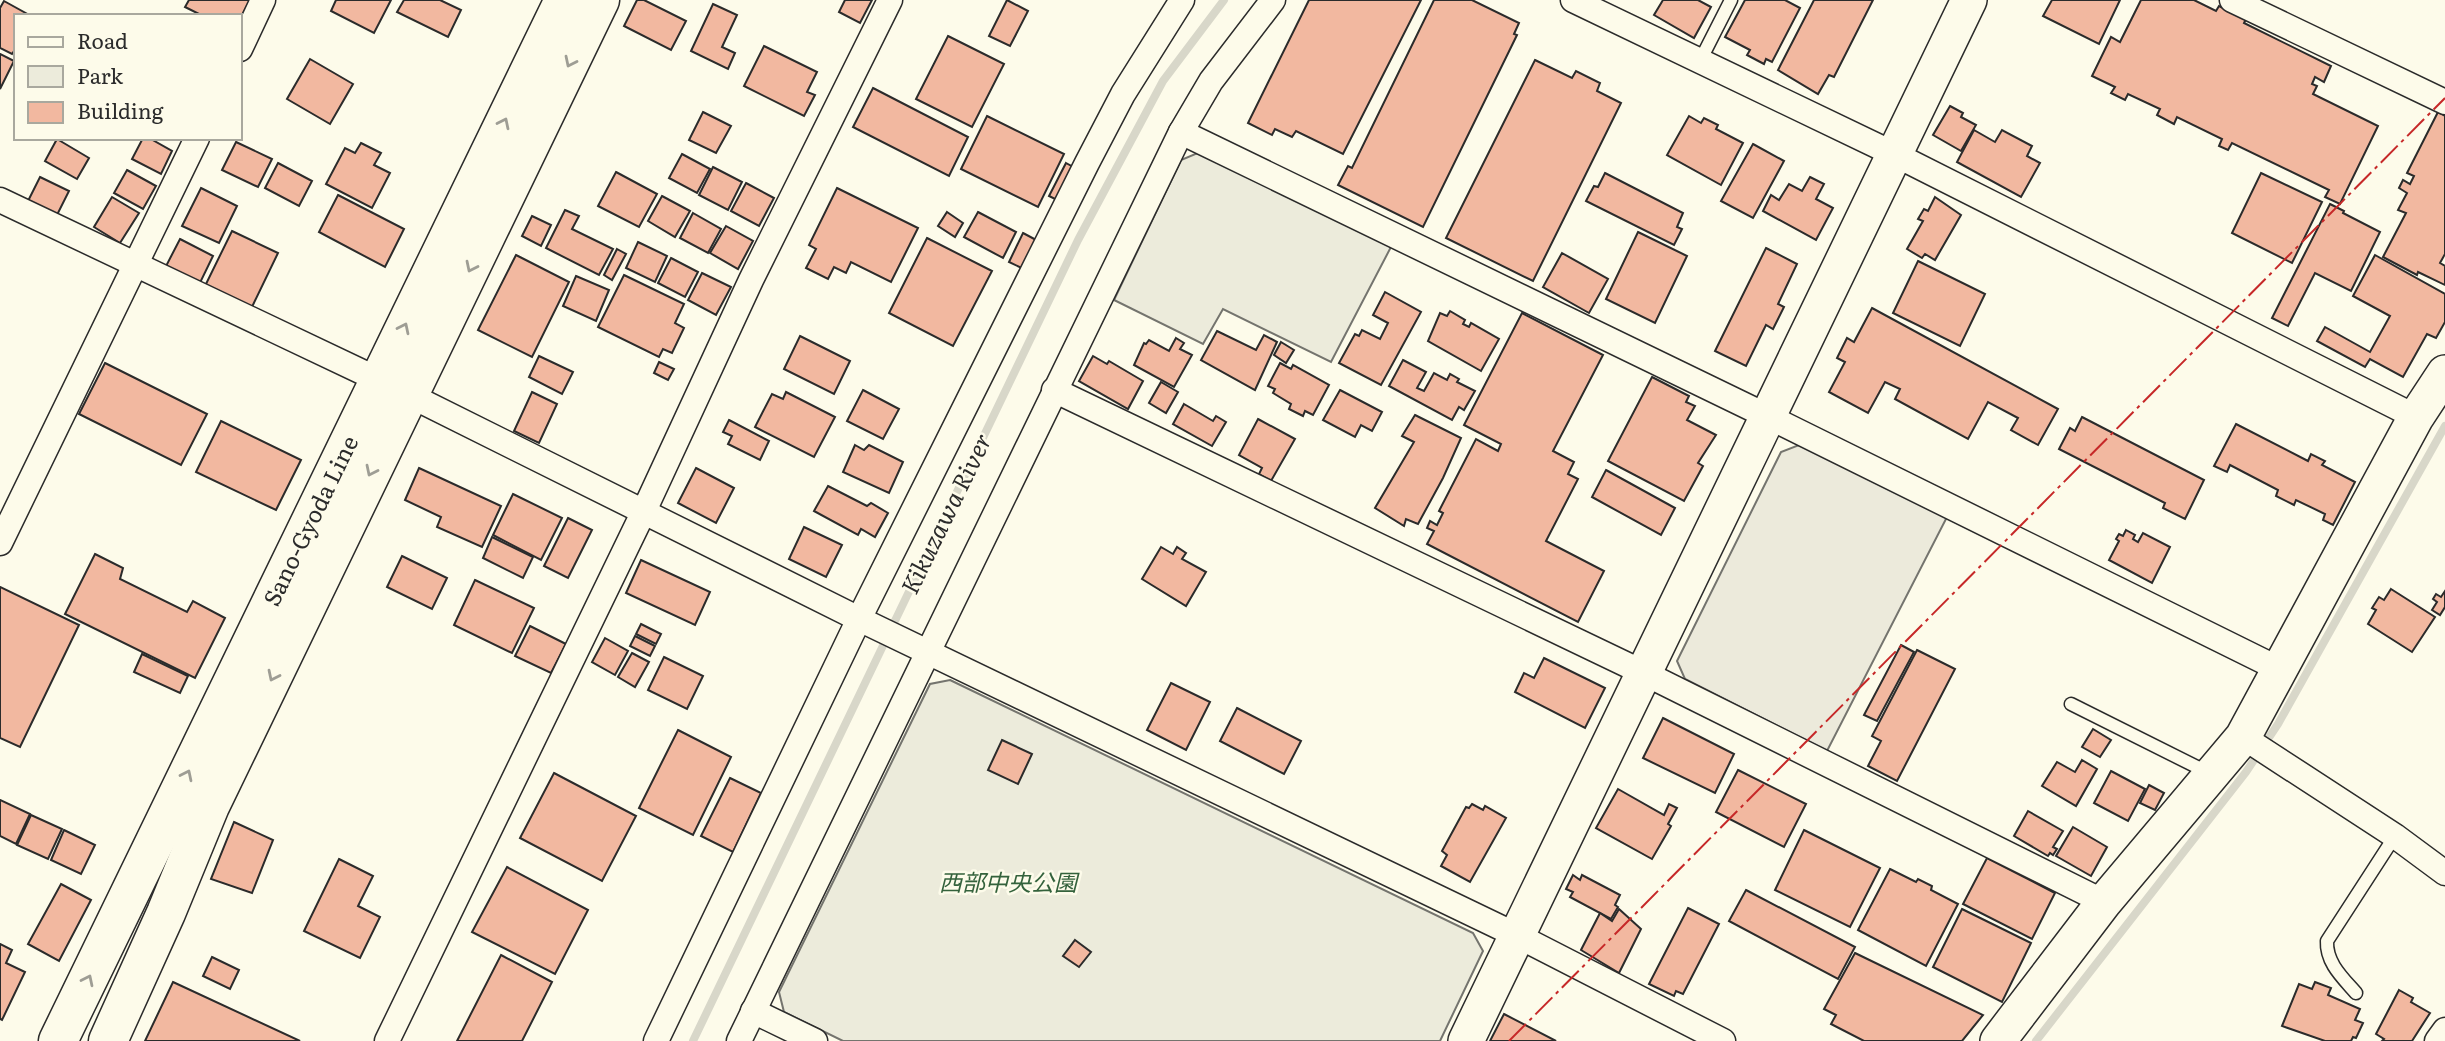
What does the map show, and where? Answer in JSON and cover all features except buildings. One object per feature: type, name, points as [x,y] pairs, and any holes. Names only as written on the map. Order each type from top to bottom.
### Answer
[{"type":"main road","name":"Sano-Gyoda Line","points":[[108,1041],[564,0]]},
{"type":"main road","name":"Sano-Gyoda Line","points":[[58,1041],[394,388],[600,0]]},
{"type":"street","points":[[242,45],[263,0]]},
{"type":"street","points":[[387,1041],[644,510],[751,280],[890,0]]},
{"type":"street","points":[[656,1041],[867,623],[1117,106],[1182,0]]},
{"type":"street","points":[[739,1041],[920,649],[1054,390],[1181,132],[1211,81],[1273,0]]},
{"type":"street","points":[[1573,0],[1896,155],[2416,417]]},
{"type":"street","points":[[1466,1041],[1969,0]]},
{"type":"street","points":[[2232,0],[2445,102]]},
{"type":"street","points":[[1181,132],[1769,417],[2281,670]]},
{"type":"street","points":[[0,543],[196,140]]},
{"type":"street","points":[[0,200],[394,388],[920,649],[1518,936],[1723,1041]]},
{"type":"street","points":[[1998,1041],[2104,902],[2243,737],[2416,417],[2445,373]]},
{"type":"street","points":[[1054,390],[1644,673],[2104,902]]},
{"type":"street","points":[[2243,737],[2395,836],[2445,873]]},
{"type":"street","points":[[753,1011],[815,1041]]},
{"type":"street","points":[[2437,1041],[2445,1030]]},
{"type":"lane","points":[[1700,61],[1731,0]]},
{"type":"lane","points":[[2071,704],[2211,774]]},
{"type":"lane","points":[[2356,993],[2332,965],[2327,941],[2395,836]]},
{"type":"green space","points":[[1200,152],[1392,245],[1331,362],[1223,309],[1203,344],[1114,300],[1181,160]]},
{"type":"green space","name":"西部中央公園","points":[[950,680],[1473,933],[1483,951],[1440,1041],[843,1041],[784,1012],[779,992],[930,684]]},
{"type":"shaded area","points":[[1799,445],[1947,517],[1827,751],[1685,679],[1677,661],[1781,452]]},
{"type":"waterway","name":"Kikuzawa River","points":[[693,1041],[1078,240],[1163,81],[1224,0]]},
{"type":"waterway","points":[[2036,1041],[2246,772],[2278,724],[2445,426]]},
{"type":"power","points":[[1509,1041],[2445,98]]}]
